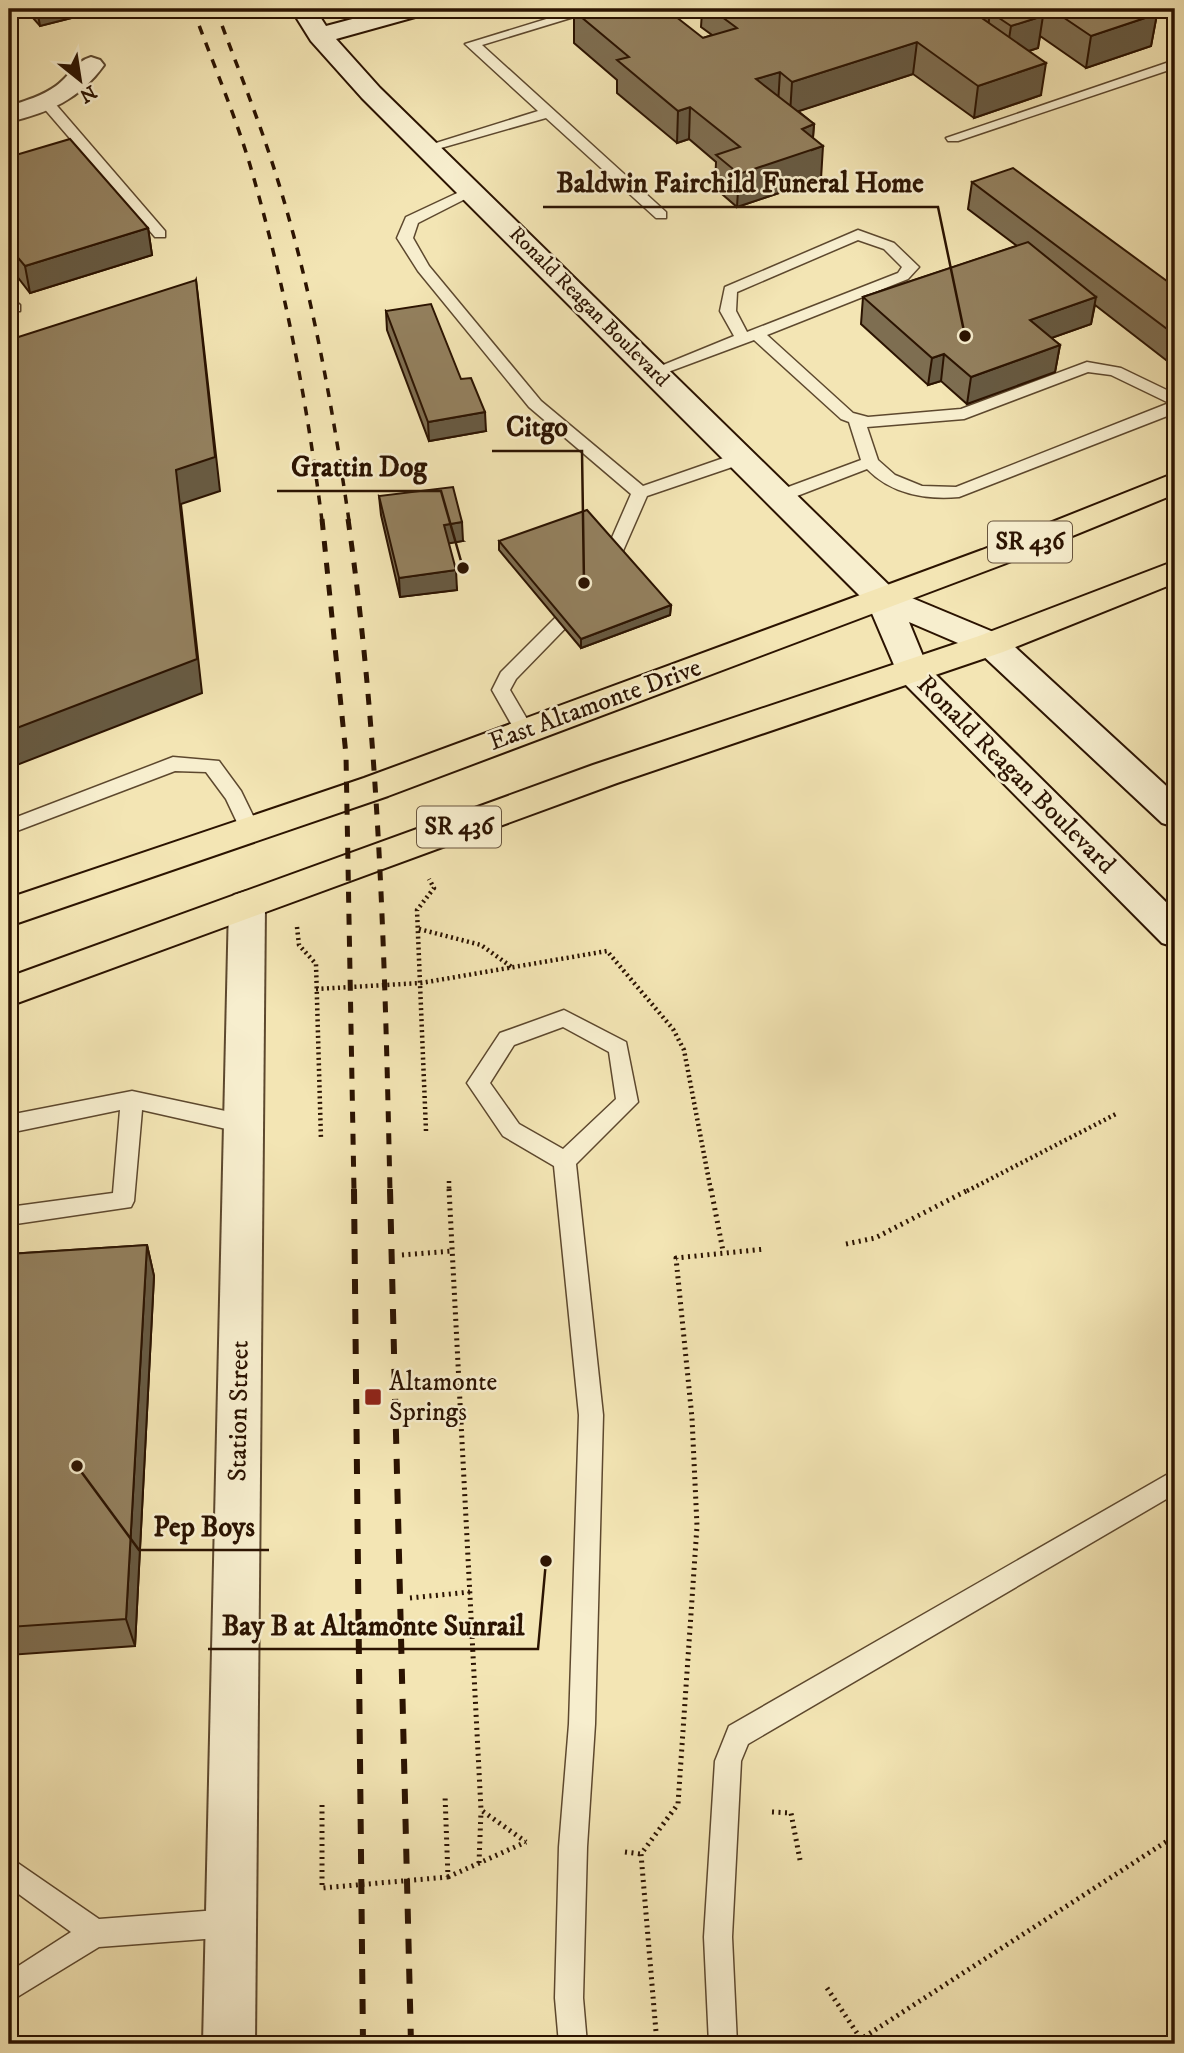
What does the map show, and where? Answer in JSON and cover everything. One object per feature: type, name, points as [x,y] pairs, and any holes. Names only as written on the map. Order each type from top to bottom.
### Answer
[{"type":"main road","name":"East Altamonte Drive","points":[[9,912],[250,830],[525,731],[883,599],[1175,483]]},
{"type":"main road","name":"SR 436","points":[[9,992],[605,774],[991,644],[1175,571]]},
{"type":"street","name":"Ronald Reagan Boulevard","points":[[303,9],[320,36],[371,93],[883,599],[991,644],[1171,804]]},
{"type":"street","points":[[320,36],[417,9]]},
{"type":"street","points":[[9,114],[47,103],[75,87],[91,65]]},
{"type":"street","name":"Ronald Reagan Boulevard","points":[[883,599],[912,671],[1175,933]]},
{"type":"street","name":"Station Street","points":[[229,2044],[247,905]]},
{"type":"lane","points":[[593,9],[472,44],[661,215]]},
{"type":"lane","points":[[666,9],[681,15],[699,10]]},
{"type":"lane","points":[[1162,9],[1175,18]]},
{"type":"lane","points":[[953,138],[1175,64]]},
{"type":"lane","points":[[47,103],[81,152],[160,234]]},
{"type":"lane","points":[[427,148],[548,113]]},
{"type":"lane","points":[[470,191],[411,220],[405,238],[423,268],[534,404],[640,493]]},
{"type":"lane","points":[[654,372],[752,338],[790,318],[903,276],[911,267],[889,246],[858,235],[730,290],[727,309],[730,321],[752,338],[847,416],[857,421],[888,422],[964,414],[1087,367],[1115,371],[1175,400]]},
{"type":"lane","points":[[857,421],[870,462],[890,482],[927,493],[959,492],[1175,407]]},
{"type":"lane","points":[[525,731],[501,690],[508,676],[601,582],[640,493],[741,458]]},
{"type":"lane","points":[[778,496],[870,462]]},
{"type":"lane","points":[[9,827],[173,764],[212,766],[234,796],[250,830]]},
{"type":"lane","points":[[564,1018],[619,1048],[626,1102],[565,1161],[511,1130],[478,1083],[507,1039],[564,1018]]},
{"type":"lane","points":[[9,1216],[123,1201],[132,1099]]},
{"type":"lane","points":[[9,1124],[132,1099],[244,1124]]},
{"type":"lane","points":[[565,1161],[591,1415],[582,1724],[573,1847],[569,1998],[573,2044]]},
{"type":"lane","points":[[723,2044],[718,1937],[728,1761],[738,1735],[1175,1481]]},
{"type":"lane","points":[[9,1871],[95,1933]]},
{"type":"lane","points":[[9,1988],[95,1933],[231,1923]]},
{"type":"path","points":[[426,876],[434,888],[417,910],[426,1131]]},
{"type":"path","points":[[297,925],[299,945],[316,964],[321,1140]]},
{"type":"path","points":[[419,929],[477,941],[500,954],[513,969]]},
{"type":"path","points":[[846,1244],[875,1238],[1116,1114]]},
{"type":"path","points":[[449,1181],[481,1810],[479,1863]]},
{"type":"path","points":[[657,2044],[640,1854],[678,1804],[697,1526],[692,1418],[676,1258],[765,1249]]},
{"type":"path","points":[[402,1255],[452,1251]]},
{"type":"path","points":[[410,1598],[470,1592]]},
{"type":"path","points":[[445,1795],[448,1877]]},
{"type":"path","points":[[322,1805],[322,1888],[448,1877],[526,1843],[481,1810]]},
{"type":"path","points":[[772,1812],[791,1813],[800,1860]]},
{"type":"path","points":[[827,1988],[861,2039],[1175,1836]]},
{"type":"path","points":[[625,1852],[640,1854]]},
{"type":"building","points":[[666,9],[703,38],[737,28],[714,11],[720,9],[763,9],[767,12],[785,9],[791,14],[807,9],[1032,9],[1043,16],[1011,26],[990,12],[979,16],[1046,63],[978,86],[917,42],[792,82],[780,72],[756,79],[814,124],[802,129],[823,146],[739,174],[716,155],[740,147],[690,107],[678,111],[617,60],[629,57],[574,11]]},
{"type":"building","points":[[1051,9],[1149,9],[1157,14],[1091,36]]},
{"type":"building","points":[[70,139],[148,228],[25,266],[9,247],[9,157]]},
{"type":"building","points":[[1013,168],[1175,287],[1175,335],[972,182]]},
{"type":"building","points":[[1028,242],[1096,297],[1030,320],[1060,345],[971,377],[944,354],[932,358],[863,297]]},
{"type":"building","points":[[196,280],[215,457],[176,470],[197,659],[9,731],[9,340]]},
{"type":"building","points":[[431,304],[461,379],[471,378],[485,412],[428,422],[386,311]]},
{"type":"building","points":[[453,487],[462,522],[444,525],[456,570],[399,578],[379,496]]},
{"type":"building","points":[[587,510],[671,605],[581,639],[499,541]]},
{"type":"building","points":[[147,1245],[126,1619],[9,1627],[9,1254]]},
{"type":"railway","points":[[193,9],[244,145],[262,209],[302,386],[322,521]]},
{"type":"railway","points":[[216,9],[256,114],[295,241],[317,333],[349,521]]},
{"type":"railway","points":[[322,519],[346,755],[354,1191]]},
{"type":"railway","points":[[348,519],[359,603],[374,770],[383,938],[390,1191]]},
{"type":"railway","points":[[354,1189],[363,2044]]},
{"type":"railway","points":[[390,1189],[411,2044]]},
{"type":"place","name":"Baldwin Fairchild Funeral Home","points":[[965,336]]},
{"type":"place","name":"Grattin Dog","points":[[463,568]]},
{"type":"place","name":"Citgo","points":[[584,583]]},
{"type":"place","name":"Altamonte Springs","points":[[373,1397]]},
{"type":"place","name":"Pep Boys","points":[[77,1466]]},
{"type":"place","name":"Bay B at Altamonte Sunrail","points":[[546,1561]]}]
